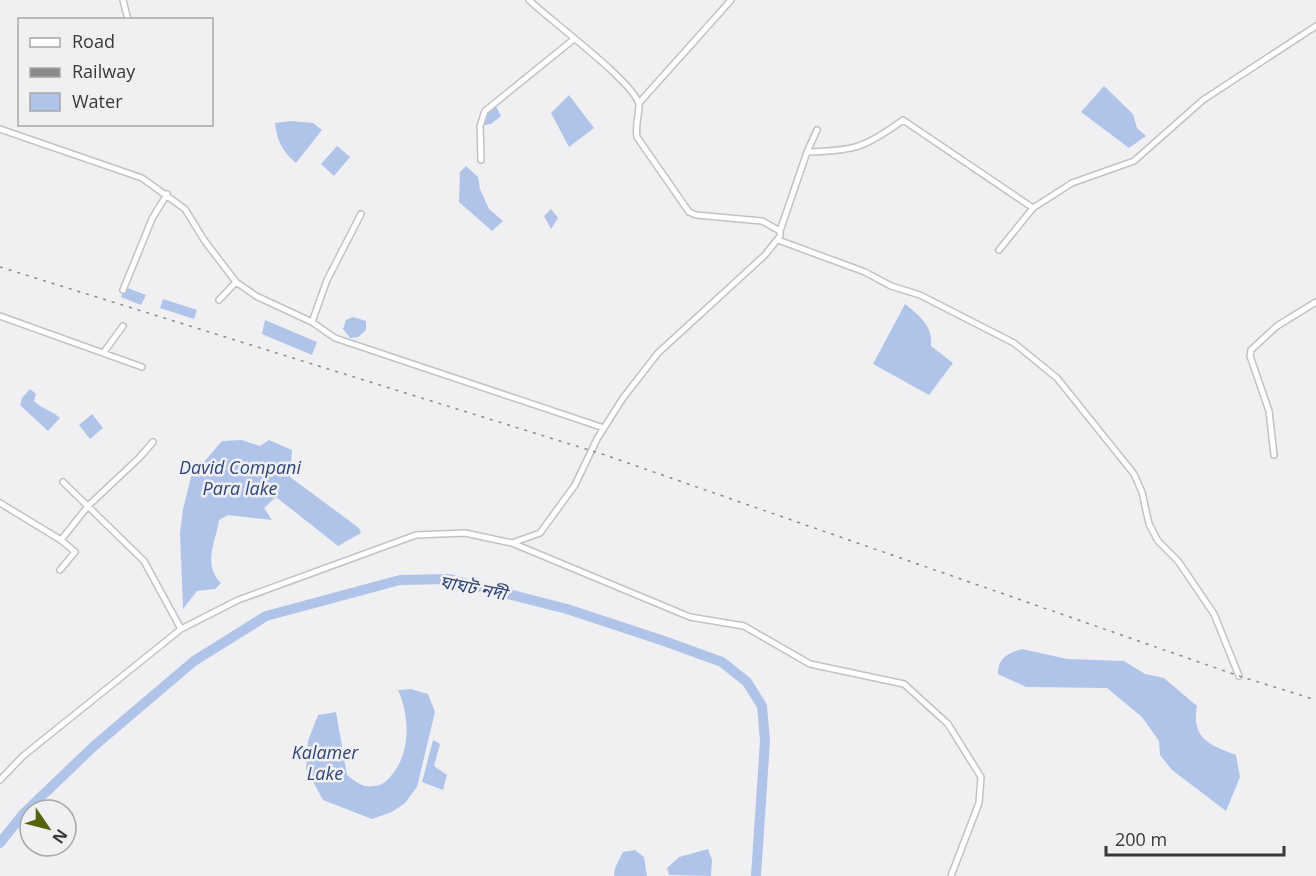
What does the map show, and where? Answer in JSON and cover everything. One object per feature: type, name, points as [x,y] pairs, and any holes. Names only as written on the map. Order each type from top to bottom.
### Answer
[{"type":"street","points":[[123,0],[128,18]]},
{"type":"street","points":[[528,0],[622,81],[639,104]]},
{"type":"street","points":[[731,0],[639,104],[635,124],[637,137],[689,212],[696,215],[762,221],[780,231]]},
{"type":"street","points":[[999,250],[1033,208],[1072,183],[1134,161],[1203,100],[1316,26]]},
{"type":"street","points":[[481,160],[480,126],[485,111],[574,39]]},
{"type":"street","points":[[807,152],[846,151],[882,136],[903,120],[1033,208]]},
{"type":"street","points":[[0,129],[142,178],[185,209],[204,240],[236,282],[256,296],[312,322],[335,338],[604,428]]},
{"type":"street","points":[[512,543],[540,533],[575,485],[604,428],[623,398],[668,342],[778,240],[807,152],[817,130]]},
{"type":"street","points":[[123,290],[152,219],[167,194]]},
{"type":"street","points":[[312,322],[327,280],[361,214]]},
{"type":"street","points":[[778,240],[865,272],[891,286],[920,295],[974,320],[1014,343],[1057,378],[1134,474],[1142,492],[1149,524],[1158,541],[1178,561],[1215,614],[1239,676]]},
{"type":"street","points":[[219,300],[236,282]]},
{"type":"street","points":[[1274,455],[1269,411],[1250,356],[1251,350],[1277,326],[1316,302]]},
{"type":"street","points":[[0,316],[142,367]]},
{"type":"street","points":[[104,352],[123,326]]},
{"type":"street","points":[[61,540],[88,506],[153,442]]},
{"type":"street","points":[[63,482],[144,561],[181,628]]},
{"type":"street","points":[[0,503],[61,540],[75,552],[60,570]]},
{"type":"street","points":[[0,780],[23,756],[181,628],[238,600],[416,535],[465,533],[512,543],[690,617],[744,626],[810,664],[904,684],[948,724],[981,777],[979,803],[951,876]]},
{"type":"water","points":[[1104,86],[1133,114],[1137,128],[1146,136],[1129,148],[1081,112]]},
{"type":"water","points":[[569,95],[594,128],[569,147],[551,113]]},
{"type":"water","points":[[496,106],[501,116],[491,124],[483,125],[479,119],[488,107]]},
{"type":"water","points":[[291,121],[313,123],[322,130],[296,163],[281,145],[275,123]]},
{"type":"water","points":[[337,146],[350,157],[334,176],[321,164]]},
{"type":"water","points":[[466,166],[478,177],[480,189],[489,209],[503,221],[492,231],[459,202],[460,172]]},
{"type":"water","points":[[551,209],[558,218],[551,229],[544,216]]},
{"type":"water","points":[[125,287],[146,295],[141,305],[121,297]]},
{"type":"water","points":[[163,299],[197,310],[194,319],[160,308]]},
{"type":"water","points":[[905,304],[928,327],[931,346],[953,363],[929,395],[873,364]]},
{"type":"water","points":[[353,317],[366,321],[366,330],[358,337],[350,338],[343,329],[346,320]]},
{"type":"water","points":[[265,320],[317,342],[312,355],[262,334]]},
{"type":"water","points":[[30,389],[36,394],[34,401],[60,418],[48,431],[20,405],[22,398]]},
{"type":"water","points":[[92,414],[103,428],[90,439],[79,425]]},
{"type":"water","name":"David Compani Para lake","points":[[242,440],[260,446],[269,440],[292,450],[290,477],[359,528],[361,533],[338,546],[276,497],[264,508],[272,520],[228,515],[219,520],[211,561],[215,576],[221,583],[215,589],[197,591],[183,609],[180,533],[191,477],[222,441]]},
{"type":"water","points":[[1022,649],[1067,659],[1124,661],[1145,674],[1164,678],[1197,706],[1197,726],[1204,739],[1236,755],[1240,777],[1226,811],[1172,770],[1160,755],[1159,741],[1142,717],[1107,688],[1026,687],[998,674],[1002,660],[1009,654]]},
{"type":"water","name":"Kalamer Lake","points":[[411,689],[428,694],[435,712],[417,787],[405,803],[392,812],[372,819],[323,800],[306,769],[308,741],[318,715],[336,712],[347,775],[362,785],[377,785],[385,782],[394,773],[404,751],[405,714],[398,690]]},
{"type":"water","points":[[433,740],[440,744],[434,766],[447,775],[443,790],[422,782]]},
{"type":"water","points":[[708,849],[712,860],[711,876],[669,875],[667,868],[679,857]]},
{"type":"water","points":[[635,850],[644,857],[647,876],[614,876],[615,868],[623,852]]},
{"type":"waterway","name":"ঘাঘট নদী","points":[[0,843],[23,814],[94,746],[194,661],[266,616],[400,580],[449,579],[567,609],[664,641],[722,662],[747,682],[762,706],[765,741],[756,876]]},
{"type":"railway","points":[[0,267],[605,455],[1239,676],[1316,700]]}]
